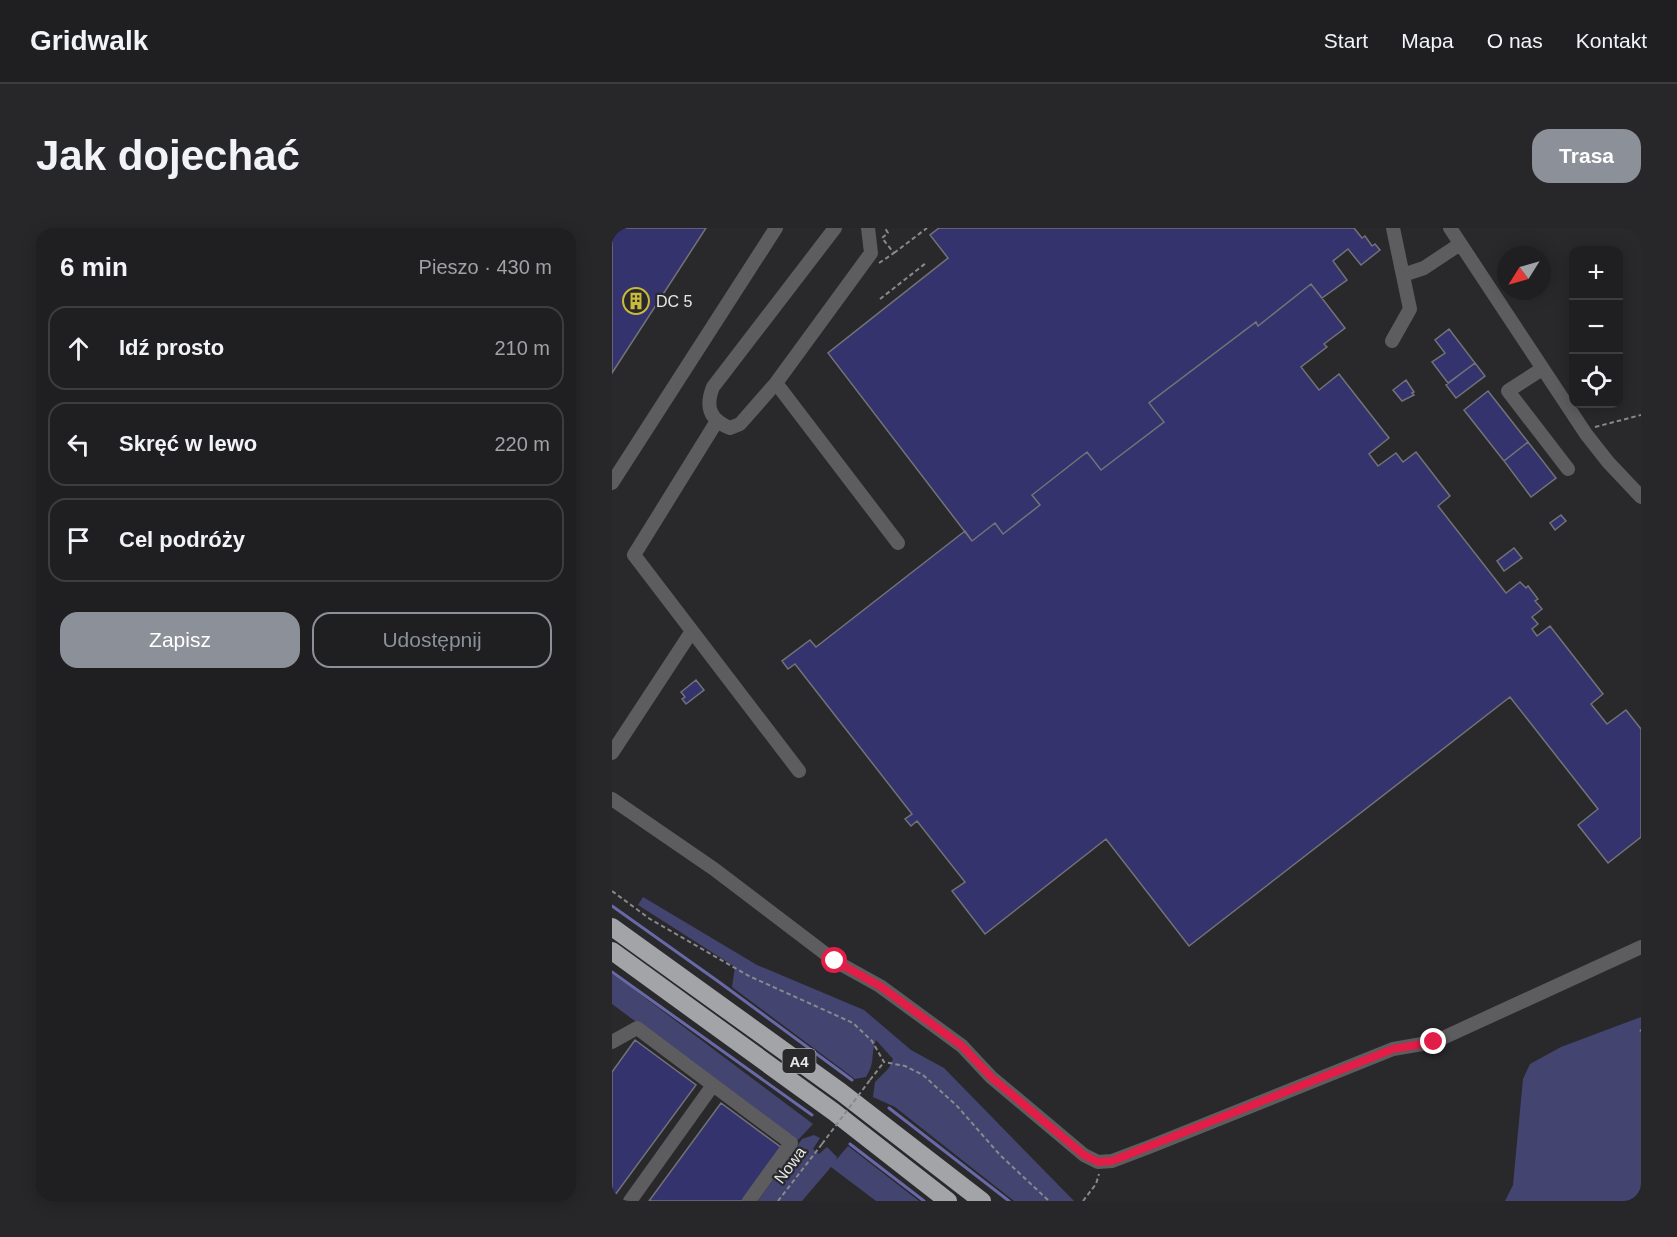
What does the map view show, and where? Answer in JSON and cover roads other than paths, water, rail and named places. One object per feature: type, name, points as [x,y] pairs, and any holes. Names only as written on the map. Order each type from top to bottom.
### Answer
[{"type":"highway","name":"A4","points":[[612,927],[840,1092],[982,1201]]},
{"type":"highway","name":"A4","points":[[612,951],[834,1112],[948,1201]]},
{"type":"street","points":[[612,483],[776,228]]},
{"type":"street","points":[[835,228],[713,387],[708,406],[713,419],[730,428],[740,424],[776,383],[871,253],[868,228]]},
{"type":"street","points":[[1392,341],[1410,309],[1393,228]]},
{"type":"street","points":[[1450,228],[1586,434],[1608,462],[1641,497]]},
{"type":"street","points":[[1403,276],[1424,268],[1460,244]]},
{"type":"street","points":[[1542,369],[1508,391],[1568,469]]},
{"type":"street","points":[[776,383],[898,543]]},
{"type":"street","points":[[717,421],[634,555],[798,771]]},
{"type":"street","points":[[612,753],[692,631]]},
{"type":"street","points":[[612,799],[714,869],[835,961],[880,986],[962,1046],[991,1077],[1084,1155],[1098,1162],[1112,1161],[1393,1049],[1434,1042],[1641,947]]},
{"type":"street","points":[[612,1042],[637,1028],[791,1143],[749,1201]]},
{"type":"street","points":[[630,1201],[713,1085]]},
{"type":"waterway","points":[[612,906],[852,1080]]},
{"type":"waterway","points":[[612,972],[812,1115]]},
{"type":"waterway","points":[[889,1108],[1009,1201]]},
{"type":"waterway","points":[[850,1144],[924,1201]]},
{"type":"place","name":"DC 5","points":[[636,301]]}]
